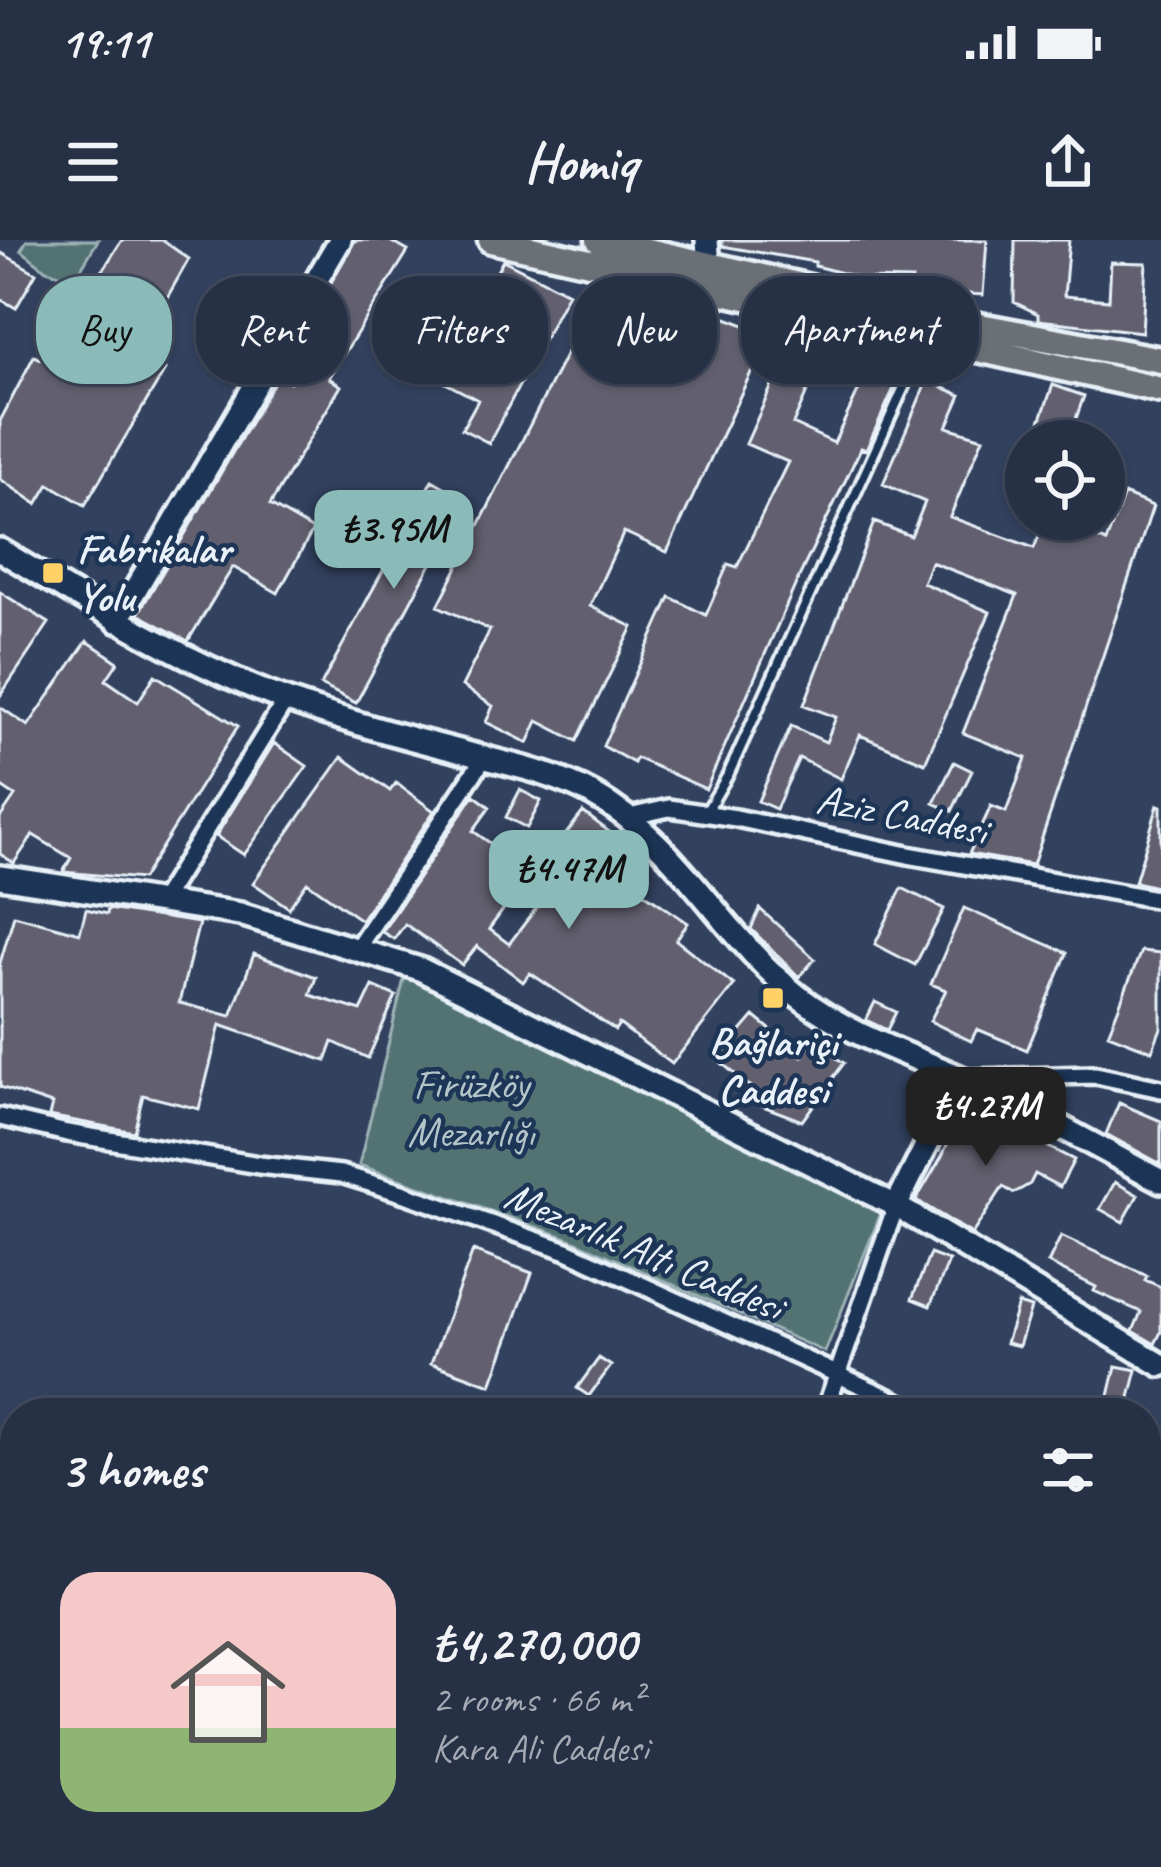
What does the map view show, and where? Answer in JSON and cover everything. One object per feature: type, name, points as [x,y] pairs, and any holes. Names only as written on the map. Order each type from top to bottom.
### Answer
[{"type":"main road","points":[[491,240],[741,296]]},
{"type":"main road","points":[[599,240],[969,324],[1161,360]]},
{"type":"main road","points":[[709,267],[721,289],[735,295]]},
{"type":"main road","points":[[979,349],[1161,390]]},
{"type":"street","points":[[117,621],[340,240]]},
{"type":"street","points":[[707,240],[709,267]]},
{"type":"street","points":[[0,550],[177,653],[286,700],[554,776],[629,817],[797,995],[837,1023],[902,1057],[960,1078],[1161,1181]]},
{"type":"street","points":[[160,902],[286,700]]},
{"type":"street","points":[[357,948],[484,758]]},
{"type":"street","name":"Aziz Caddesi","points":[[629,817],[668,808],[1161,900]]},
{"type":"street","points":[[0,877],[240,914],[420,969],[896,1207],[1161,1365]]},
{"type":"street","points":[[960,1078],[1096,1075],[1161,1089]]},
{"type":"street","points":[[828,1398],[896,1207],[960,1078]]},
{"type":"street","name":"Mezarlık Altı Caddesi","points":[[0,1118],[195,1155],[341,1174],[567,1251],[891,1398]]},
{"type":"lane","points":[[705,814],[729,773],[906,384]]},
{"type":"green space","points":[[27,240],[98,240],[77,276],[46,270],[21,250]]},
{"type":"green space","name":"Firüzköy Mezarlığı","points":[[405,975],[881,1213],[825,1352],[570,1239],[359,1165]]},
{"type":"building","points":[[122,240],[162,240],[189,259],[172,289],[172,276],[99,276]]},
{"type":"building","points":[[355,240],[388,240],[408,251],[392,276],[372,276],[372,309],[348,347],[348,276],[335,276]]},
{"type":"building","points":[[722,240],[987,240],[983,295],[979,295],[979,276],[853,276],[815,266],[815,262],[722,246]]},
{"type":"building","points":[[1015,240],[1069,240],[1064,296],[1109,300],[1111,262],[1146,263],[1142,332],[1038,320],[1038,314],[1014,302]]},
{"type":"building","points":[[0,252],[36,273],[16,308],[0,299]]},
{"type":"building","points":[[503,260],[535,276],[495,276]]},
{"type":"building","points":[[548,283],[568,293],[548,331]]},
{"type":"building","points":[[717,315],[741,324],[741,384],[746,384],[667,552],[624,532],[590,606],[633,627],[577,741],[538,721],[528,743],[486,722],[493,706],[462,686],[490,630],[438,606],[572,342],[572,384],[717,384]]},
{"type":"building","points":[[34,356],[36,384],[157,384],[85,505],[49,484],[37,504],[0,479],[0,421]]},
{"type":"building","points":[[273,384],[341,386],[270,505],[313,530],[278,593],[233,567],[188,641],[138,614]]},
{"type":"building","points":[[448,384],[520,384],[489,443],[462,429],[478,400]]},
{"type":"building","points":[[773,384],[810,384],[793,424],[834,443],[862,384],[896,384],[798,579],[706,789],[636,758],[634,763],[603,746],[670,597],[706,615],[728,564],[737,567],[788,462],[746,444]]},
{"type":"building","points":[[926,384],[934,384],[961,395],[947,427],[983,438],[950,517],[1034,548],[1037,540],[1125,540],[1125,494],[1153,506],[1033,865],[969,854],[991,806],[1006,812],[1026,758],[963,733],[1017,595],[931,562],[923,583],[990,612],[925,763],[860,735],[841,779],[799,758],[776,809],[758,801],[791,726],[826,742],[836,717],[804,705],[874,522],[911,536],[925,502],[883,484]]},
{"type":"building","points":[[1053,385],[1084,396],[1075,420],[1040,420]]},
{"type":"building","points":[[432,480],[466,499],[356,703],[321,685]]},
{"type":"building","points":[[0,592],[49,623],[0,696]]},
{"type":"building","points":[[87,641],[118,662],[106,680],[138,702],[155,675],[238,726],[142,879],[63,872],[71,858],[33,835],[14,863],[0,854],[0,818],[15,796],[0,786],[0,707],[28,726]]},
{"type":"building","points":[[274,743],[307,766],[244,855],[216,836]]},
{"type":"building","points":[[342,757],[390,791],[396,783],[434,811],[361,920],[307,882],[289,908],[253,883]]},
{"type":"building","points":[[954,762],[972,771],[952,811],[934,803]]},
{"type":"building","points":[[520,790],[541,801],[527,828],[506,817]]},
{"type":"building","points":[[474,795],[490,807],[473,831],[531,872],[489,929],[509,944],[572,861],[555,848],[583,812],[628,846],[610,870],[688,923],[676,940],[734,985],[672,1064],[619,1024],[615,1030],[530,973],[523,982],[477,946],[462,965],[405,924],[394,939],[382,932]]},
{"type":"building","points":[[1161,806],[1161,888],[1135,882]]},
{"type":"building","points":[[902,888],[944,909],[915,965],[875,944]]},
{"type":"building","points":[[964,908],[1067,953],[1027,1050],[977,1029],[971,1041],[930,1021],[946,990],[931,984]]},
{"type":"building","points":[[86,909],[199,923],[179,1003],[231,1016],[254,954],[316,977],[310,995],[361,1011],[373,986],[396,996],[368,1058],[333,1042],[326,1061],[220,1025],[199,1109],[143,1095],[134,1132],[49,1116],[52,1104],[0,1087],[0,963],[14,915],[80,933]]},
{"type":"building","points":[[760,909],[815,959],[799,977],[751,929]]},
{"type":"building","points":[[1141,951],[1161,953],[1161,1028],[1152,1051],[1108,1034]]},
{"type":"building","points":[[875,1002],[896,1012],[887,1030],[866,1020]]},
{"type":"building","points":[[754,1016],[802,1056],[812,1041],[844,1063],[802,1121],[763,1106],[767,1101],[717,1059]]},
{"type":"building","points":[[1119,1103],[1161,1121],[1161,1164],[1106,1134]]},
{"type":"building","points":[[965,1105],[1074,1160],[1060,1187],[1035,1174],[1030,1184],[1014,1193],[1003,1187],[972,1234],[916,1200]]},
{"type":"building","points":[[1115,1182],[1138,1195],[1123,1222],[1100,1209]]},
{"type":"building","points":[[1061,1236],[1161,1287],[1161,1332],[1155,1344],[1133,1331],[1141,1312],[1048,1263]]},
{"type":"building","points":[[473,1251],[532,1273],[491,1385],[431,1363]]},
{"type":"building","points":[[930,1254],[949,1261],[930,1306],[912,1299]]},
{"type":"building","points":[[1018,1304],[1031,1308],[1019,1346],[1006,1343]]},
{"type":"building","points":[[599,1358],[611,1366],[589,1396],[577,1388]]},
{"type":"building","points":[[1116,1366],[1137,1370],[1130,1398],[1109,1398]]},
{"type":"place","name":"Fabrikalar Yolu","points":[[53,573]]},
{"type":"place","name":"Bağlariçi Caddesi","points":[[773,998]]}]
